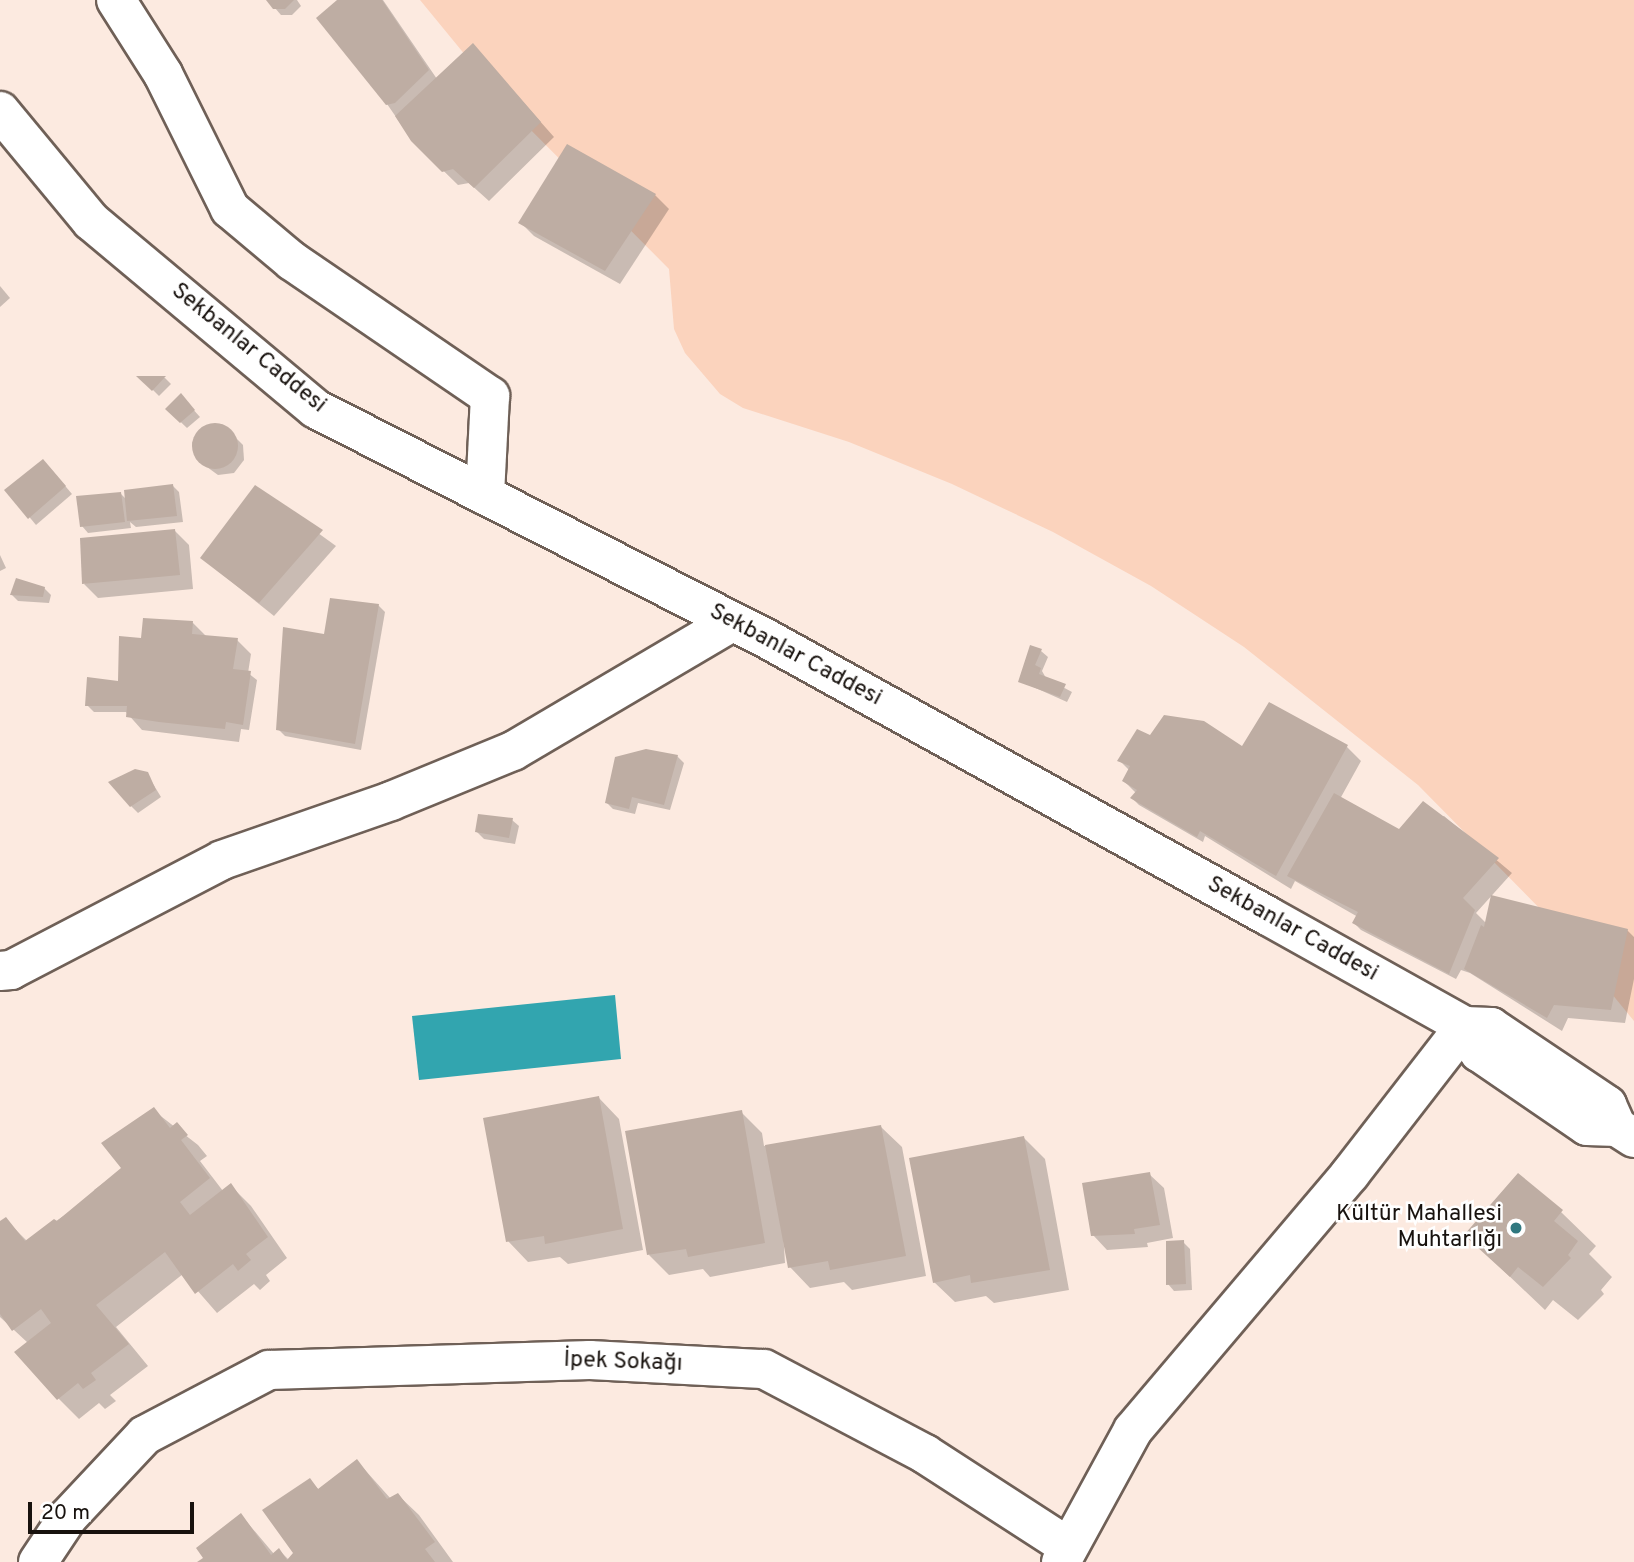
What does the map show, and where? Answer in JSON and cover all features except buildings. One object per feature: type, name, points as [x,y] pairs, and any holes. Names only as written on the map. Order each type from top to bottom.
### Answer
[{"type":"street","points":[[116,0],[163,74],[230,209],[292,261],[490,396],[485,495]]},
{"type":"street","name":"Sekbanlar Caddesi","points":[[0,111],[91,221],[316,409],[732,622],[1465,1026],[1479,1052],[1587,1126],[1628,1126]]},
{"type":"street","points":[[0,971],[11,970],[222,860],[391,801],[513,751],[732,622]]},
{"type":"street","points":[[1065,1555],[1133,1430],[1350,1174],[1465,1026]]},
{"type":"street","name":"İpek Sokağı","points":[[38,1562],[68,1517],[145,1434],[269,1370],[590,1360],[764,1369],[925,1454],[1065,1555]]},
{"type":"shaded area","points":[[420,0],[1634,0],[1634,1021],[1553,922],[1418,785],[1244,647],[1151,586],[1053,532],[952,484],[849,442],[743,408],[720,394],[685,353],[674,329],[669,269],[507,106]]},
{"type":"water","points":[[615,995],[621,1059],[419,1080],[412,1016]]},
{"type":"place","name":"Kültür Mahallesi Muhtarlığı","points":[[1516,1228]]}]
